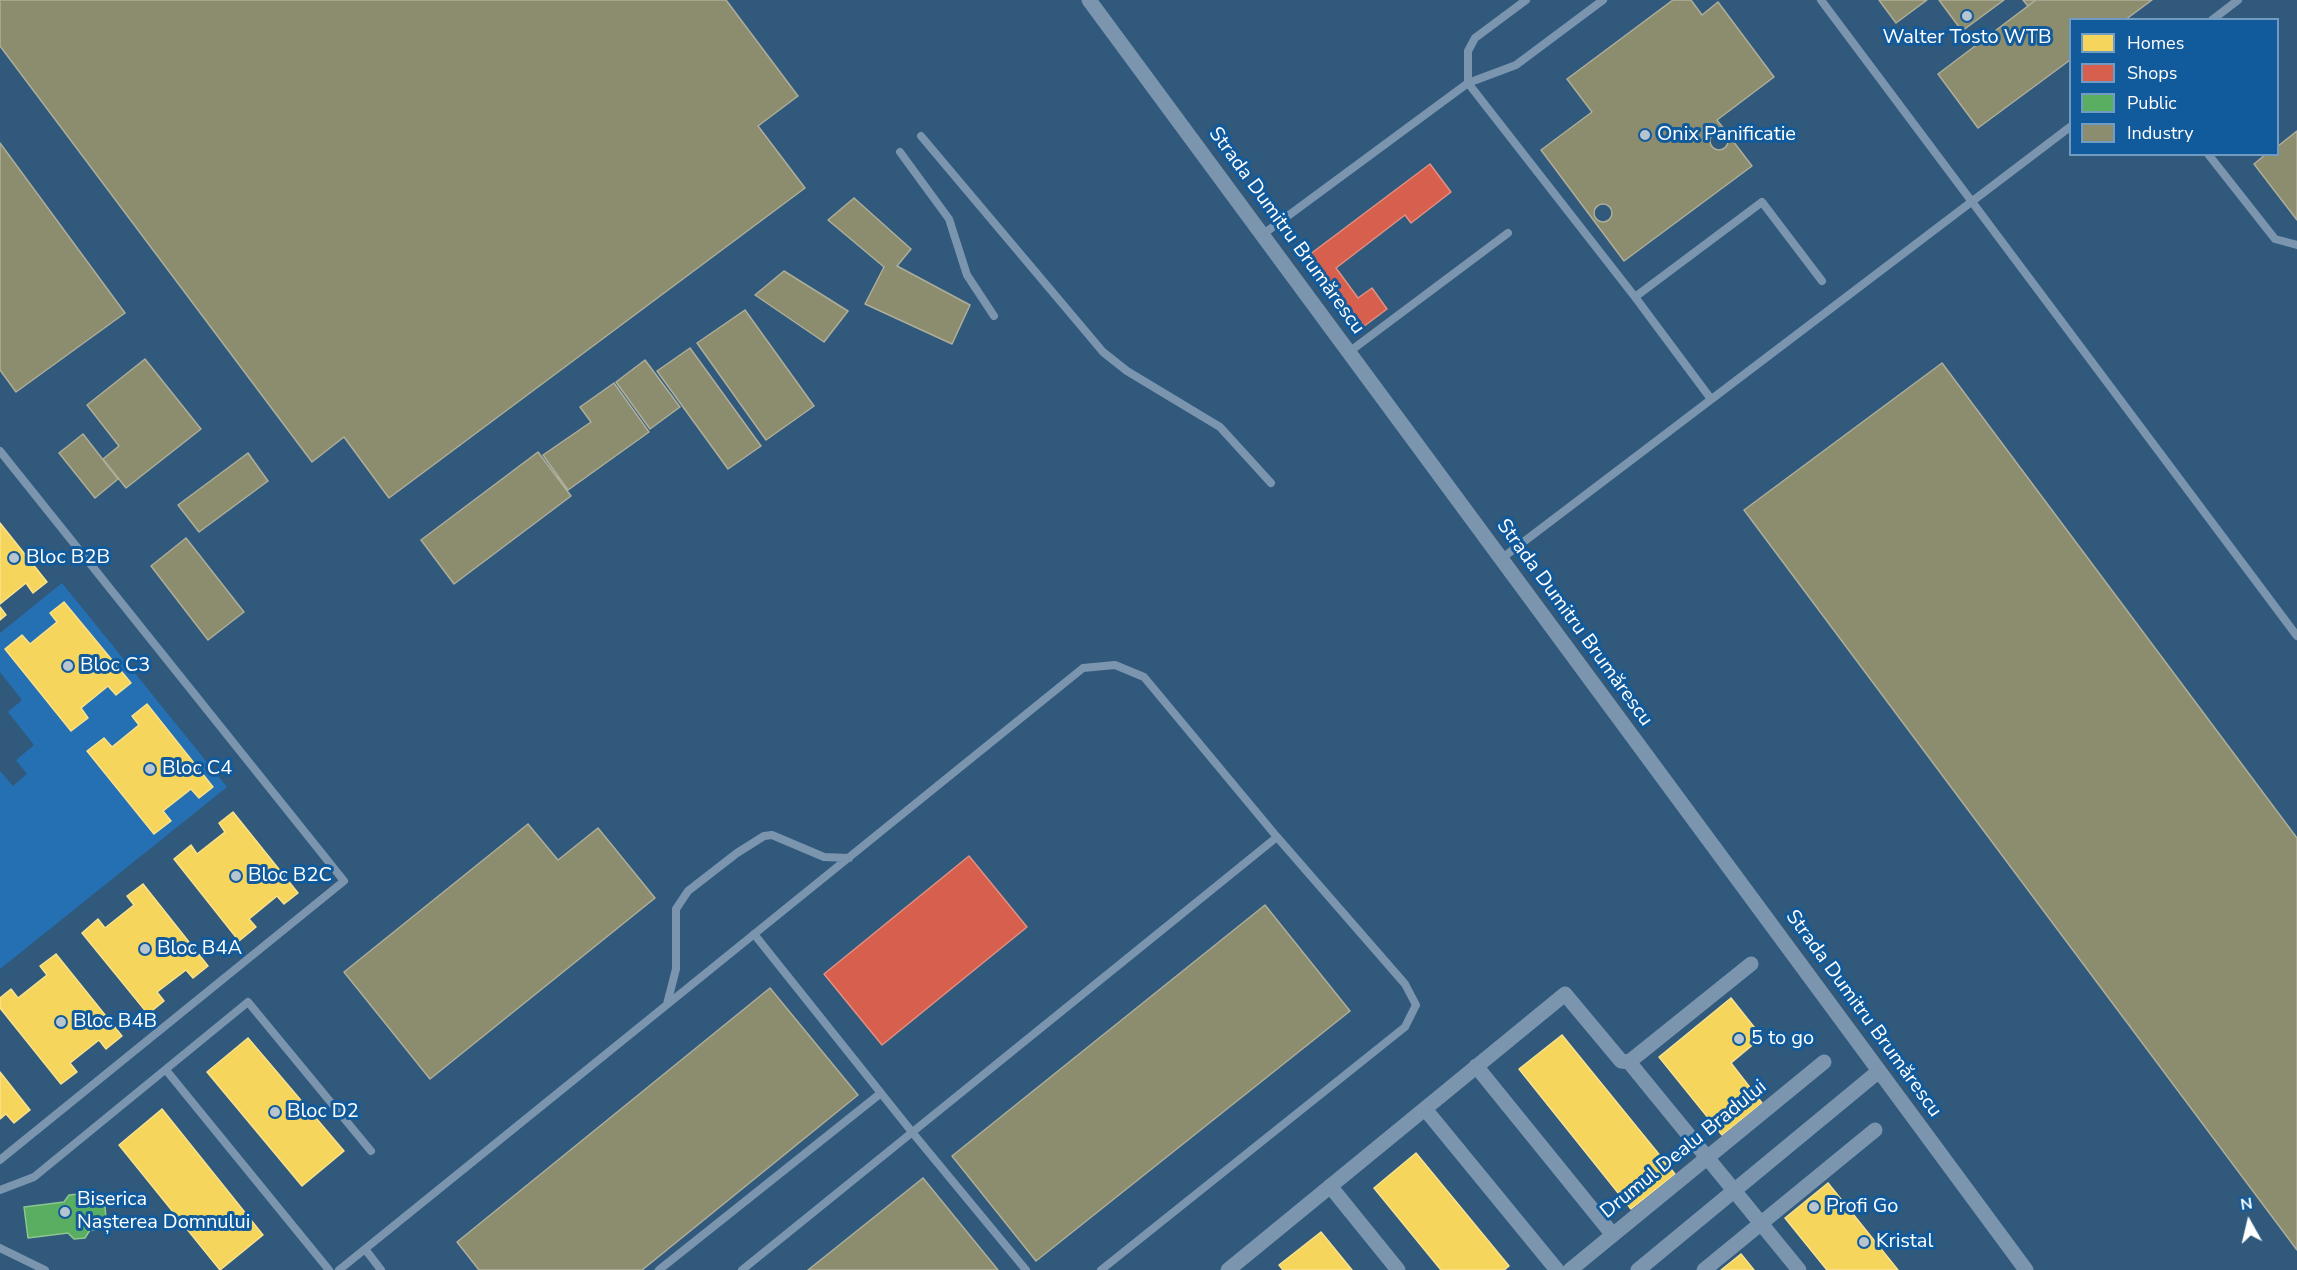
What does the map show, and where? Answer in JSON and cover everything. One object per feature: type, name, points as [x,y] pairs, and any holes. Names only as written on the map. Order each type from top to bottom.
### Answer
[{"type":"street","name":"Strada Dumitru Brumărescu","points":[[1089,0],[2026,1270]]},
{"type":"street","points":[[1629,1062],[1750,964]]},
{"type":"street","points":[[1233,1268],[1565,994],[1621,1060],[1629,1062],[1799,1270]]},
{"type":"street","name":"Drumul Dealu Bradului","points":[[1570,1270],[1824,1062]]},
{"type":"street","points":[[1476,1066],[1613,1235]]},
{"type":"street","points":[[1638,1270],[1879,1071]]},
{"type":"street","points":[[1425,1109],[1557,1270]]},
{"type":"street","points":[[1704,1270],[1875,1130]]},
{"type":"street","points":[[1330,1186],[1398,1270]]},
{"type":"lane","points":[[1526,0],[1475,38],[1468,51],[1468,83],[1635,297],[1711,399]]},
{"type":"lane","points":[[1262,235],[1468,83],[1516,65],[1603,0]]},
{"type":"lane","points":[[1821,0],[2297,636]]},
{"type":"lane","points":[[2215,18],[2238,0]]},
{"type":"lane","points":[[1501,559],[2069,128]]},
{"type":"lane","points":[[921,136],[1103,352],[1127,371],[1220,427],[1271,483]]},
{"type":"lane","points":[[900,152],[949,219],[967,275],[993,316]]},
{"type":"lane","points":[[2210,156],[2275,239],[2297,245]]},
{"type":"lane","points":[[1635,297],[1762,202],[1822,281]]},
{"type":"lane","points":[[1349,352],[1508,233]]},
{"type":"lane","points":[[0,452],[344,881],[0,1160]]},
{"type":"lane","points":[[339,1270],[1083,668],[1115,665],[1144,677],[1277,837],[1405,984],[1416,1005],[1406,1027],[1101,1270]]},
{"type":"lane","points":[[667,1005],[676,969],[676,909],[688,891],[737,853],[764,836],[772,835],[824,857],[849,858]]},
{"type":"lane","points":[[742,1270],[1277,837]]},
{"type":"lane","points":[[754,934],[1026,1270]]},
{"type":"lane","points":[[0,1190],[34,1178],[248,1002],[371,1151]]},
{"type":"lane","points":[[166,1070],[329,1270]]},
{"type":"lane","points":[[659,1270],[881,1093]]},
{"type":"lane","points":[[0,1248],[45,1270]]},
{"type":"lane","points":[[365,1249],[381,1270]]},
{"type":"shaded area","points":[[62,583],[227,787],[0,969],[0,771],[13,786],[27,774],[16,760],[34,745],[8,712],[22,700],[0,672],[0,633]],"holes":[[[64,602],[131,683],[116,695],[108,686],[81,708],[88,718],[71,731],[5,649],[30,644],[57,622],[50,613]],[[139,725],[174,738],[213,787],[199,798],[191,789],[163,811],[171,821],[154,834],[87,752],[104,738],[112,747]]]},
{"type":"building: Homes","name":"Bloc B2B","points":[[0,523],[47,582],[33,593],[26,583],[0,604]]},
{"type":"building: Homes","name":"Bloc C3","points":[[64,602],[131,683],[116,695],[108,686],[81,708],[88,718],[71,731],[5,649],[22,635],[30,644],[57,622],[50,613]]},
{"type":"building: Homes","name":"Bloc B2B","points":[[0,607],[6,615],[0,620]]},
{"type":"building: Homes","name":"Bloc C4","points":[[147,704],[213,787],[199,798],[191,789],[163,811],[171,821],[154,834],[87,751],[104,738],[112,747],[139,725],[132,716]]},
{"type":"building: Homes","name":"Bloc B2C","points":[[233,812],[298,893],[284,904],[277,896],[249,919],[256,927],[239,941],[174,859],[191,845],[197,854],[225,832],[219,823]]},
{"type":"building: Homes","name":"Bloc B4A","points":[[143,884],[208,966],[193,978],[186,970],[157,992],[164,1001],[148,1014],[82,933],[98,919],[105,928],[134,905],[127,896]]},
{"type":"building: Homes","name":"Bloc B4B","points":[[56,954],[122,1036],[106,1049],[99,1040],[70,1063],[77,1072],[61,1084],[0,1008],[0,998],[11,989],[18,998],[47,975],[40,966]]},
{"type":"building: Homes","points":[[1731,998],[1762,1037],[1731,1063],[1762,1103],[1722,1135],[1659,1057]]},
{"type":"building: Homes","points":[[1562,1035],[1675,1174],[1631,1209],[1519,1069]]},
{"type":"building: Homes","name":"Bloc D2","points":[[248,1038],[344,1151],[302,1186],[207,1072]]},
{"type":"building: Homes","points":[[0,1072],[30,1110],[14,1123],[6,1114],[0,1119]]},
{"type":"building: Homes","points":[[162,1109],[263,1235],[220,1270],[119,1145]]},
{"type":"building: Homes","points":[[1416,1153],[1509,1266],[1504,1270],[1441,1270],[1374,1188]]},
{"type":"building: Homes","points":[[1828,1183],[1898,1270],[1827,1270],[1785,1218]]},
{"type":"building: Homes","points":[[1321,1232],[1352,1270],[1283,1270],[1279,1265]]},
{"type":"building: Homes","points":[[1741,1254],[1754,1270],[1721,1270]]},
{"type":"building: Shops","points":[[1430,164],[1451,192],[1411,223],[1405,215],[1336,268],[1358,298],[1372,288],[1387,309],[1359,330],[1305,258]]},
{"type":"building: Shops","points":[[969,856],[1027,927],[882,1045],[824,974]]},
{"type":"building: Public","name":"Biserica Nașterea Domnului","points":[[79,1194],[86,1199],[94,1198],[95,1202],[100,1201],[105,1207],[106,1218],[103,1224],[97,1224],[98,1230],[90,1230],[85,1238],[74,1239],[68,1233],[28,1238],[24,1207],[64,1202],[69,1195]]},
{"type":"building: Industry","points":[[0,0],[726,0],[798,96],[758,126],[805,188],[389,498],[344,437],[312,462],[0,46]]},
{"type":"building: Industry","name":"Onix Panificatie","points":[[1673,0],[1691,0],[1702,15],[1718,2],[1774,77],[1717,120],[1752,166],[1624,261],[1541,150],[1592,112],[1567,79]]},
{"type":"building: Industry","points":[[1879,0],[1927,0],[1896,23]]},
{"type":"building: Industry","name":"Walter Tosto WTB","points":[[1939,0],[2004,0],[1962,31]]},
{"type":"building: Industry","name":"Walter Tosto WTB","points":[[2023,0],[2036,0],[2028,6]]},
{"type":"building: Industry","points":[[2036,0],[2152,0],[2128,18],[2069,18],[2069,61],[1978,128],[1938,74]]},
{"type":"building: Industry","points":[[2297,131],[2297,220],[2254,164],[2264,156],[2279,156],[2279,145]]},
{"type":"building: Industry","points":[[1719,132],[1725,135],[1728,141],[1725,147],[1719,150],[1713,147],[1710,141],[1713,135]]},
{"type":"building: Industry","points":[[0,143],[125,313],[16,392],[0,370]]},
{"type":"building: Industry","points":[[854,198],[911,249],[897,266],[970,305],[952,344],[865,304],[884,267],[828,220]]},
{"type":"building: Industry","points":[[1603,204],[1609,207],[1612,213],[1609,219],[1603,222],[1597,219],[1594,213],[1597,207]]},
{"type":"building: Industry","points":[[784,271],[848,311],[824,342],[755,295]]},
{"type":"building: Industry","points":[[745,310],[814,406],[766,440],[697,343]]},
{"type":"building: Industry","points":[[690,348],[761,446],[728,469],[657,371]]},
{"type":"building: Industry","points":[[145,359],[201,429],[126,488],[103,459],[119,446],[87,405]]},
{"type":"building: Industry","points":[[645,360],[680,407],[650,429],[616,382]]},
{"type":"building: Industry","points":[[1942,363],[2297,838],[2297,1250],[1744,510]]},
{"type":"building: Industry","points":[[614,383],[649,432],[568,490],[543,455],[591,422],[580,407]]},
{"type":"building: Industry","points":[[83,434],[118,479],[95,498],[59,453]]},
{"type":"building: Industry","points":[[538,452],[571,496],[454,584],[421,540]]},
{"type":"building: Industry","points":[[248,453],[268,481],[199,532],[178,505]]},
{"type":"building: Industry","points":[[186,538],[244,612],[208,640],[151,566]]},
{"type":"building: Industry","points":[[528,824],[558,860],[598,828],[655,898],[430,1079],[344,972]]},
{"type":"building: Industry","points":[[1265,905],[1350,1011],[1036,1261],[952,1156]]},
{"type":"building: Industry","points":[[770,988],[858,1095],[642,1270],[479,1270],[457,1242]]},
{"type":"building: Industry","points":[[923,1178],[998,1270],[808,1270]]},
{"type":"place","name":"Walter Tosto WTB","points":[[1967,16]]},
{"type":"place","name":"Onix Panificatie","points":[[1645,135]]},
{"type":"place","name":"Bloc B2B","points":[[14,558]]},
{"type":"place","name":"Bloc C3","points":[[68,666]]},
{"type":"place","name":"Bloc C4","points":[[150,769]]},
{"type":"place","name":"Bloc B2C","points":[[236,876]]},
{"type":"place","name":"Bloc B4A","points":[[145,949]]},
{"type":"place","name":"Bloc B4B","points":[[61,1022]]},
{"type":"place","name":"5 to go","points":[[1739,1039]]},
{"type":"place","name":"Bloc D2","points":[[275,1112]]},
{"type":"place","name":"Profi Go","points":[[1814,1207]]},
{"type":"place","name":"Biserica Nașterea Domnului","points":[[65,1212]]},
{"type":"place","name":"Kristal","points":[[1864,1242]]}]
